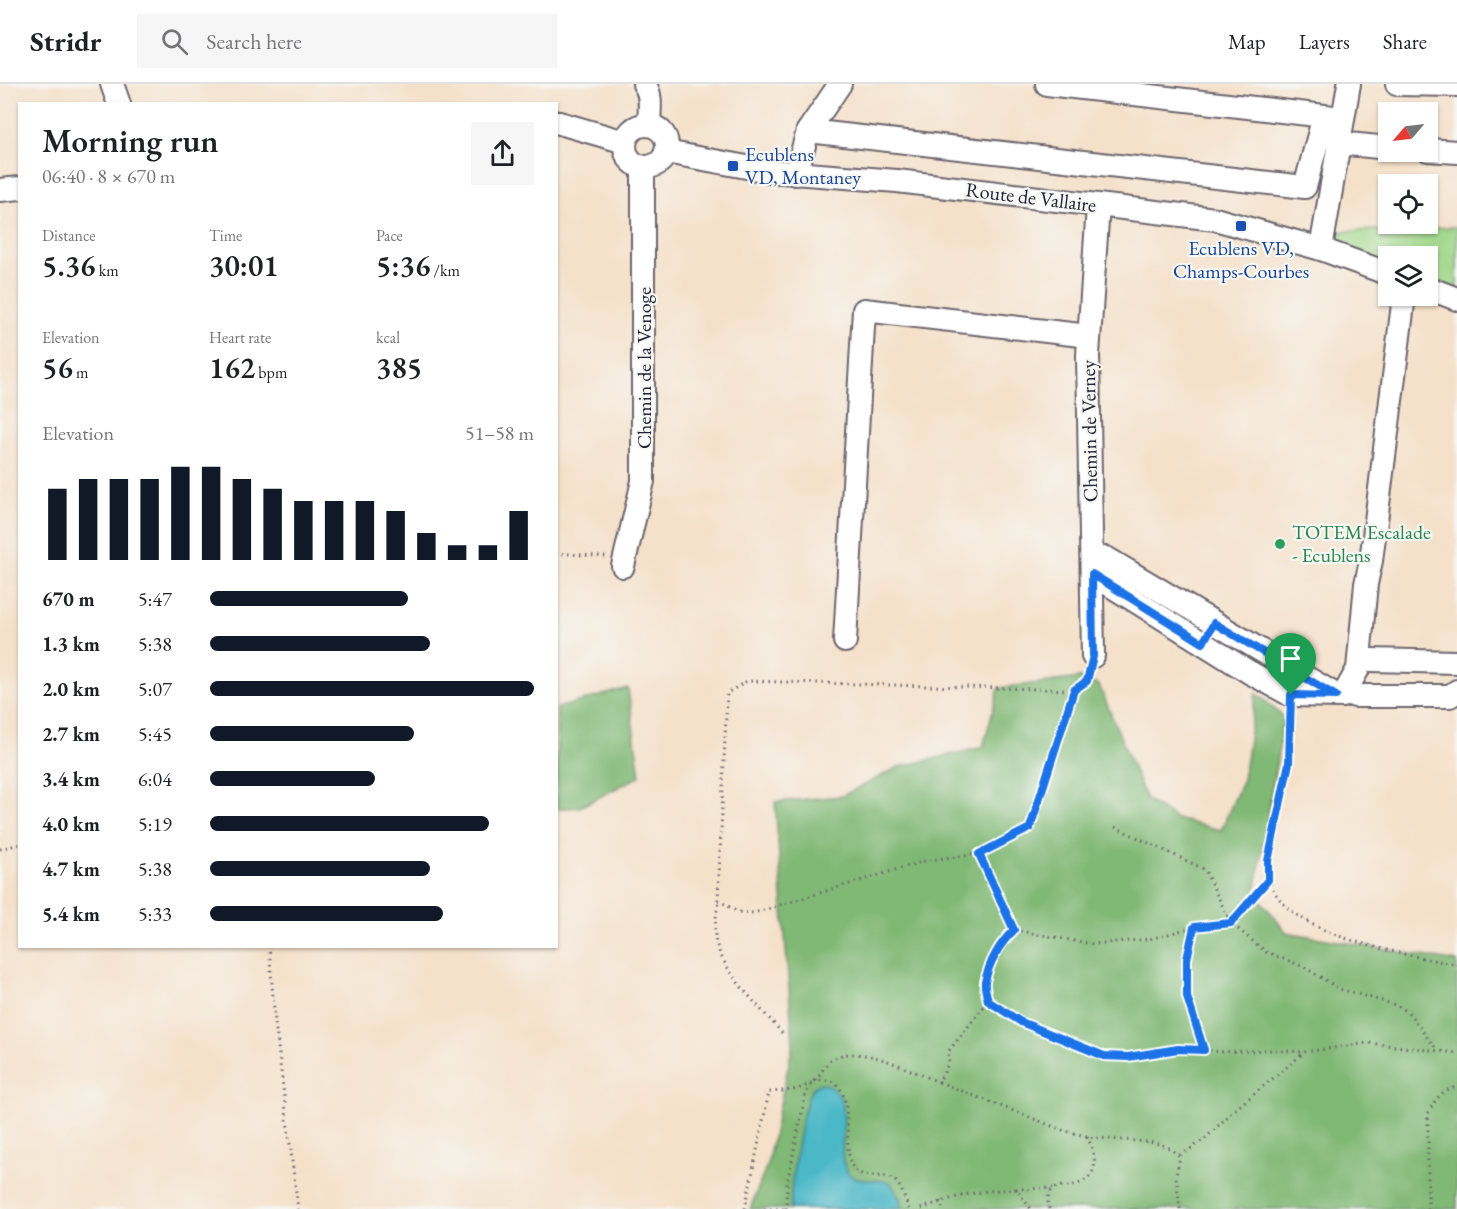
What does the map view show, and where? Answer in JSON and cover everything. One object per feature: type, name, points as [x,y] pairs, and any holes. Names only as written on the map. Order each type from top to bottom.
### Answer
[{"type":"street","points":[[112,84],[118,102]]},
{"type":"street","points":[[644,84],[650,100],[649,125]]},
{"type":"street","points":[[796,174],[808,131],[840,84]]},
{"type":"street","points":[[1047,84],[1333,117]]},
{"type":"street","points":[[808,131],[1305,187],[1349,84]]},
{"type":"street","points":[[1397,84],[1457,85]]},
{"type":"street","points":[[1321,249],[1338,143],[1333,117]]},
{"type":"street","points":[[558,123],[625,142]]},
{"type":"street","points":[[649,125],[657,129],[664,137],[666,152],[655,165],[643,168],[627,157],[625,142],[634,129],[649,125]]},
{"type":"street","points":[[1338,143],[1378,147]]},
{"type":"street","points":[[1438,151],[1457,152]]},
{"type":"street","name":"Route de Vallaire","points":[[666,152],[744,168],[897,181],[1215,219],[1321,249],[1378,270]]},
{"type":"street","name":"Chemin de la Venoge","points":[[624,562],[643,481],[643,168]]},
{"type":"street","points":[[0,190],[18,188]]},
{"type":"street","name":"Chemin de Verney","points":[[1093,656],[1099,566],[1088,355],[1098,206]]},
{"type":"street","points":[[1438,292],[1457,299]]},
{"type":"street","points":[[1345,696],[1343,696],[1358,669],[1366,584],[1371,561],[1403,306]]},
{"type":"street","points":[[845,641],[864,309],[1089,336]]},
{"type":"street","points":[[1099,566],[1214,623],[1345,696]]},
{"type":"street","points":[[1099,566],[1203,643],[1291,695],[1450,696],[1457,691]]},
{"type":"street","points":[[1203,643],[1214,623]]},
{"type":"street","points":[[1370,660],[1457,662]]},
{"type":"path","points":[[558,553],[624,562]]},
{"type":"path","points":[[782,1033],[732,974],[721,956],[716,940],[727,693],[747,681],[1074,690],[1087,681],[1093,656]]},
{"type":"path","points":[[718,900],[738,912],[754,913],[928,860],[979,854],[1030,828],[1074,690]]},
{"type":"path","points":[[1291,695],[1289,763],[1268,861],[1268,880],[1284,905],[1302,920],[1329,932],[1375,946],[1457,965]]},
{"type":"path","points":[[1115,827],[1204,869],[1231,923],[1266,952],[1304,967],[1341,989],[1396,1005],[1408,1012],[1437,1050]]},
{"type":"path","points":[[0,849],[18,844]]},
{"type":"path","points":[[979,854],[1014,930]]},
{"type":"path","points":[[1014,930],[1093,944],[1150,939],[1194,927],[1231,923],[1268,880]]},
{"type":"path","points":[[1194,927],[1187,959],[1187,997],[1204,1050]]},
{"type":"path","points":[[1014,930],[1003,940],[991,963],[985,984],[988,1001],[1021,1022],[1104,1056],[1128,1057],[1178,1049],[1223,1052],[1271,1050],[1305,1052],[1368,1043],[1457,1053]]},
{"type":"path","points":[[269,948],[275,1022],[298,1209]]},
{"type":"path","points":[[939,1082],[949,1062],[948,1052],[988,1001]]},
{"type":"path","points":[[1180,1209],[1176,1176],[1180,1156],[1206,1138],[1232,1112],[1305,1052]]},
{"type":"path","points":[[764,1209],[786,1209],[787,1184],[806,1093],[832,1059],[849,1053],[869,1054],[1065,1131],[1166,1146],[1180,1156]]},
{"type":"path","points":[[745,1209],[769,1092],[798,1090],[814,1081],[824,1079],[832,1081],[841,1091],[847,1108],[852,1166],[859,1173],[888,1177],[896,1182],[909,1209]]},
{"type":"path","points":[[1428,1209],[1428,1114],[1434,1101],[1442,1093],[1457,1087]]},
{"type":"path","points":[[921,1209],[940,1201],[978,1191],[1036,1190],[1075,1185],[1088,1178],[1095,1168],[1095,1153],[1087,1136]]},
{"type":"path","points":[[1049,1209],[1048,1197],[1056,1187]]},
{"type":"path","points":[[1016,1189],[1031,1209]]},
{"type":"path","points":[[940,1201],[943,1209]]},
{"type":"green space","points":[[1457,227],[1457,288],[1438,281],[1438,246],[1378,246],[1378,260],[1340,246],[1332,232],[1378,230],[1378,234],[1438,234],[1438,228]]},
{"type":"green space","points":[[1080,678],[1099,685],[1146,799],[1176,819],[1221,830],[1243,779],[1256,693],[1284,717],[1255,893],[1286,932],[1457,962],[1457,1209],[750,1209],[767,1165],[793,1044],[775,802],[842,796],[899,767],[983,747],[999,688]]},
{"type":"green space","points":[[628,688],[640,776],[580,807],[558,809],[558,708]]},
{"type":"water","points":[[821,1083],[834,1089],[841,1098],[844,1124],[842,1152],[849,1174],[863,1180],[890,1182],[900,1199],[901,1209],[791,1209],[794,1166],[805,1110],[813,1088]]},
{"type":"place","name":"Ecublens VD, Montaney","points":[[733,166]]},
{"type":"place","name":"Ecublens VD, Champs-Courbes","points":[[1241,226]]},
{"type":"place","name":"TOTEM Escalade - Ecublens","points":[[1280,544]]},
{"type":"route","points":[[1092,574],[1203,643],[1214,623],[1336,696],[1291,695],[1289,763],[1268,861],[1268,880],[1231,923],[1194,927],[1187,959],[1187,997],[1204,1050],[1178,1049],[1128,1057],[1104,1056],[1021,1022],[988,1001],[985,984],[991,963],[1003,940],[1014,930],[979,854],[1030,828],[1074,690],[1087,681],[1093,656],[1092,574]]}]
